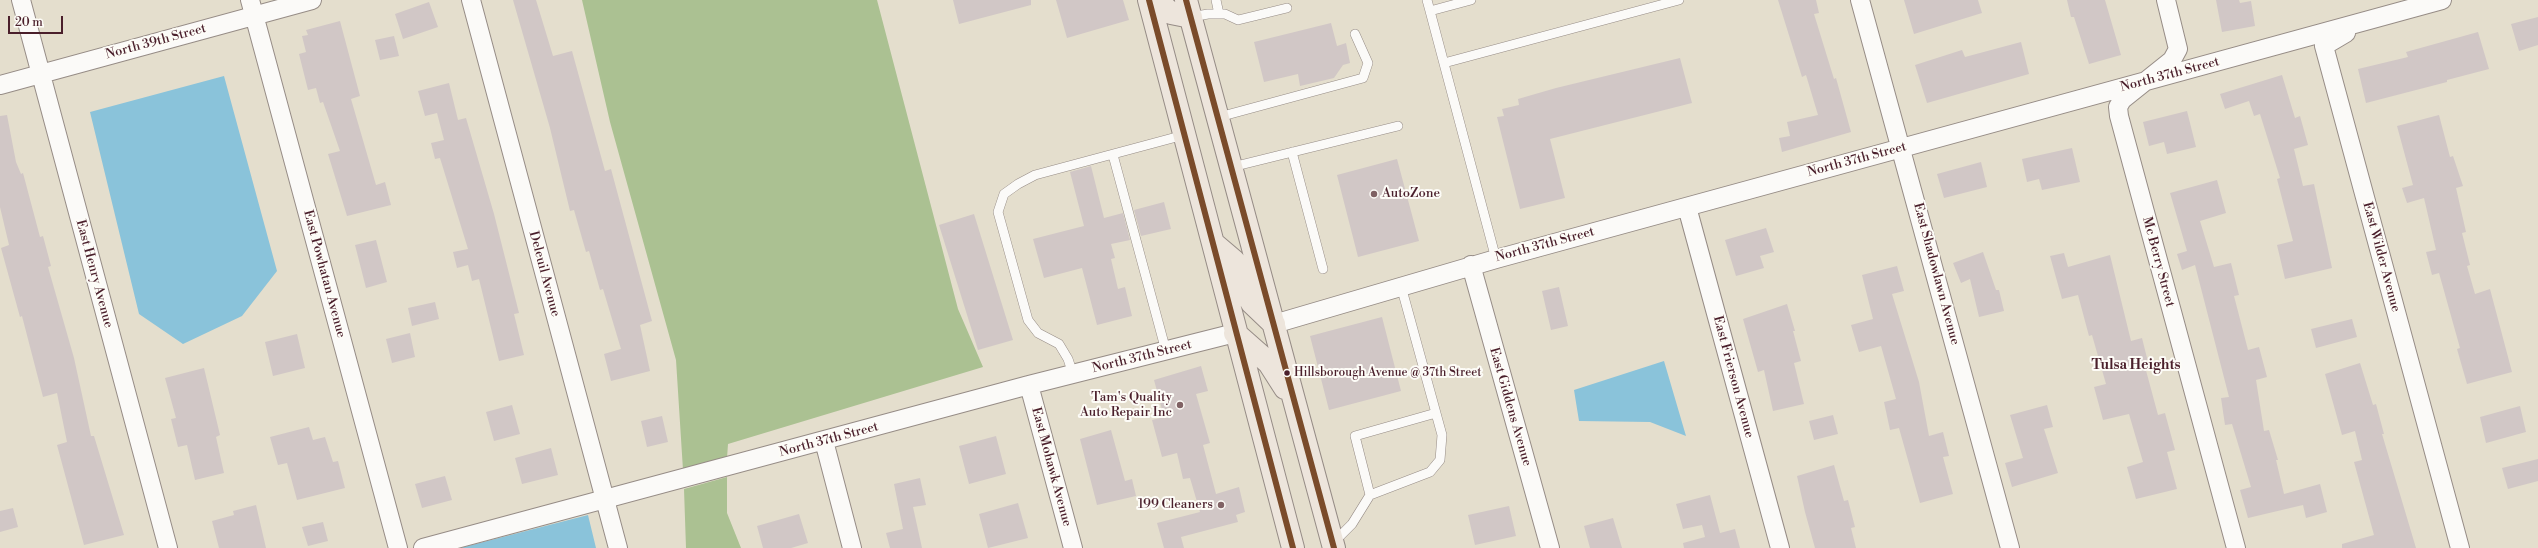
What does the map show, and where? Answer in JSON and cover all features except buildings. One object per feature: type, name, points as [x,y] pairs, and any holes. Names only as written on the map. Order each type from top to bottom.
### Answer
[{"type":"main road","points":[[1149,0],[1214,244],[1235,333],[1293,548]]},
{"type":"main road","points":[[1156,0],[1171,13],[1188,9],[1219,117],[1334,546]]},
{"type":"main road","points":[[1214,244],[1234,261],[1246,293],[1252,303],[1274,324]]},
{"type":"main road","points":[[1235,333],[1269,363],[1296,404]]},
{"type":"street","name":"East Henry Avenue","points":[[21,0],[168,548]]},
{"type":"street","name":"North 39th Street","points":[[0,85],[252,8],[312,0]]},
{"type":"street","name":"Deleuil Avenue","points":[[471,0],[618,548]]},
{"type":"street","name":"East Shadowlawn Avenue","points":[[1860,0],[1902,148],[2010,548]]},
{"type":"street","name":"Mc Berry Street","points":[[2166,0],[2178,49],[2172,60],[2149,80],[2122,100],[2118,107],[2119,116],[2236,548]]},
{"type":"street","name":"East Wilder Avenue","points":[[2393,0],[2363,22],[2324,46],[2460,548]]},
{"type":"street","name":"North 37th Street","points":[[1274,324],[1496,259],[2442,0]]},
{"type":"street","name":"East Powhatan Avenue","points":[[252,8],[398,548]]},
{"type":"street","name":"East Frierson Avenue","points":[[1686,207],[1780,548]]},
{"type":"street","name":"East Giddens Avenue","points":[[1471,266],[1550,548]]},
{"type":"street","name":"North 37th Street","points":[[423,548],[605,501],[1073,374],[1235,333]]},
{"type":"street","name":"East Mohawk Avenue","points":[[1030,386],[1073,548]]},
{"type":"street","points":[[824,441],[852,548]]},
{"type":"lane","points":[[1216,0],[1219,14]]},
{"type":"lane","points":[[1427,0],[1496,259]]},
{"type":"lane","points":[[1430,11],[1472,0]]},
{"type":"lane","points":[[1444,63],[1679,0]]},
{"type":"lane","points":[[1188,9],[1225,14],[1238,20],[1287,8]]},
{"type":"lane","points":[[1219,117],[1363,78],[1368,63],[1355,34]]},
{"type":"lane","points":[[1232,167],[1398,126]]},
{"type":"lane","points":[[1073,374],[1068,359],[1059,344],[1038,333],[1028,320],[998,212],[1004,194],[1018,184],[1035,175],[1184,135]]},
{"type":"lane","points":[[1292,152],[1322,269]]},
{"type":"lane","points":[[1113,155],[1166,351]]},
{"type":"lane","points":[[1334,546],[1352,524],[1370,495],[1430,472],[1440,460],[1442,435],[1400,286]]},
{"type":"lane","points":[[1370,495],[1355,436],[1436,413]]},
{"type":"green space","points":[[582,0],[877,0],[958,309],[983,367],[728,444],[727,458],[683,470],[676,360],[610,122]]},
{"type":"green space","points":[[727,477],[727,513],[741,548],[686,548],[684,489]]},
{"type":"water","points":[[224,76],[277,271],[242,316],[183,344],[139,314],[90,112]]},
{"type":"water","points":[[1664,361],[1686,436],[1650,422],[1579,421],[1574,390]]},
{"type":"water","points":[[588,515],[596,548],[460,548]]},
{"type":"transit line","points":[[1149,0],[1293,548]]},
{"type":"transit line","points":[[1186,0],[1334,548]]},
{"type":"place","name":"AutoZone","points":[[1374,194]]},
{"type":"place","name":"Hillsborough Avenue @ 37th Street","points":[[1287,373]]},
{"type":"place","name":"Tam's Quality Auto Repair Inc","points":[[1180,405]]},
{"type":"place","name":"199 Cleaners","points":[[1221,505]]},
{"type":"district","name":"Tulsa Heights","points":[[2136,366]]}]
